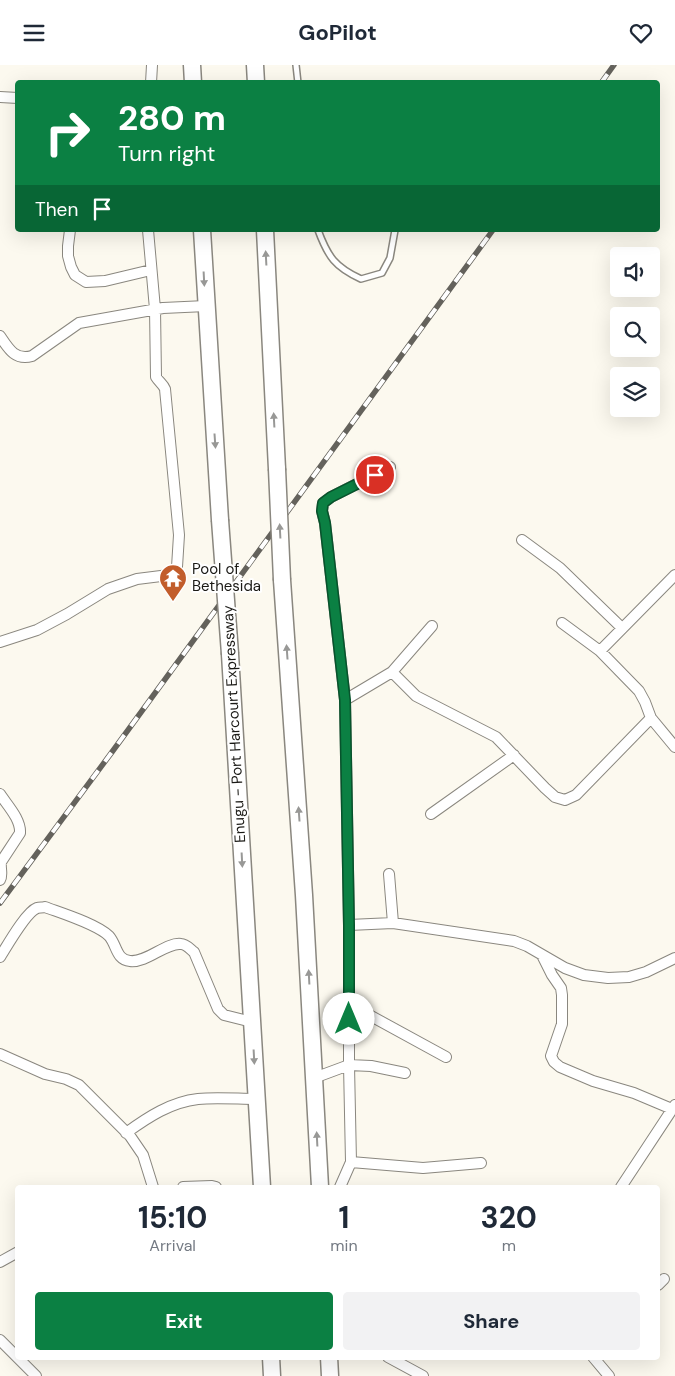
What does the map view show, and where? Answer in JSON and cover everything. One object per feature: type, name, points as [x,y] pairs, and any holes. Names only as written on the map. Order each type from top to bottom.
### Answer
[{"type":"highway","points":[[192,65],[194,80]]},
{"type":"highway","points":[[255,65],[256,80]]},
{"type":"highway","name":"Enugu - Port Harcourt Expressway","points":[[202,232],[262,1185]]},
{"type":"highway","points":[[265,232],[282,580],[305,905],[320,1185]]},
{"type":"highway","points":[[271,1360],[272,1376]]},
{"type":"highway","points":[[329,1360],[330,1376]]},
{"type":"street","points":[[151,80],[152,65]]},
{"type":"street","points":[[0,97],[15,98]]},
{"type":"street","points":[[70,232],[68,256],[71,267],[75,275],[86,282],[105,281],[152,270]]},
{"type":"street","points":[[0,642],[36,629],[67,614],[108,589],[137,579],[169,575],[177,567],[179,535],[165,389],[156,377],[155,309],[148,232]]},
{"type":"street","points":[[0,336],[8,349],[16,355],[27,358],[79,323],[155,309],[206,306]]},
{"type":"street","points":[[341,1185],[351,1162],[348,1065],[349,925],[345,700],[325,523],[322,511],[323,503],[331,497],[390,467]]},
{"type":"street","points":[[522,540],[560,568],[622,628]]},
{"type":"street","points":[[600,651],[675,575]]},
{"type":"street","points":[[562,623],[600,651],[639,691],[651,718],[675,747]]},
{"type":"street","points":[[345,700],[392,671],[432,626]]},
{"type":"street","points":[[392,671],[416,695],[496,737],[545,789],[555,797],[565,800],[576,795],[651,718]]},
{"type":"street","points":[[431,814],[514,755]]},
{"type":"street","points":[[0,794],[20,827],[20,833],[1,862],[2,874],[0,881]]},
{"type":"street","points":[[389,874],[393,923]]},
{"type":"street","points":[[0,957],[31,912],[37,908],[45,907],[91,924],[109,936],[117,953],[123,959],[129,961],[138,961],[180,943],[188,946],[194,952],[218,1009],[224,1015],[252,1022]]},
{"type":"street","points":[[349,925],[393,923],[514,941],[528,945],[565,968],[584,975],[608,978],[629,977],[646,972],[675,958]]},
{"type":"street","points":[[540,952],[561,988],[562,995],[562,1024],[551,1056],[554,1062],[560,1067],[593,1081],[674,1107],[622,1185]]},
{"type":"street","points":[[349,1004],[446,1057]]},
{"type":"street","points":[[0,1054],[44,1074],[66,1079],[78,1085],[126,1133],[143,1155],[152,1185]]},
{"type":"street","points":[[314,1078],[348,1065],[371,1066],[405,1073]]},
{"type":"street","points":[[126,1133],[154,1113],[174,1105],[199,1099],[256,1099]]},
{"type":"street","points":[[351,1162],[423,1168],[481,1163]]},
{"type":"street","points":[[0,1261],[15,1254]]},
{"type":"street","points":[[0,1341],[15,1356]]},
{"type":"street","points":[[20,1360],[36,1376]]},
{"type":"street","points":[[394,1360],[423,1376]]},
{"type":"street","points":[[596,1360],[609,1376]]},
{"type":"lane","points":[[296,65],[298,80]]},
{"type":"lane","points":[[319,232],[324,247],[336,263],[345,272],[361,279],[382,273],[390,258],[396,232]]},
{"type":"railway","points":[[603,80],[614,65]]},
{"type":"railway","points":[[0,903],[492,232]]},
{"type":"place","name":"Pool of Bethesida","points":[[173,602]]},
{"type":"route","points":[[349,1019],[345,700],[325,523],[322,511],[323,503],[331,497],[375,475]]}]
